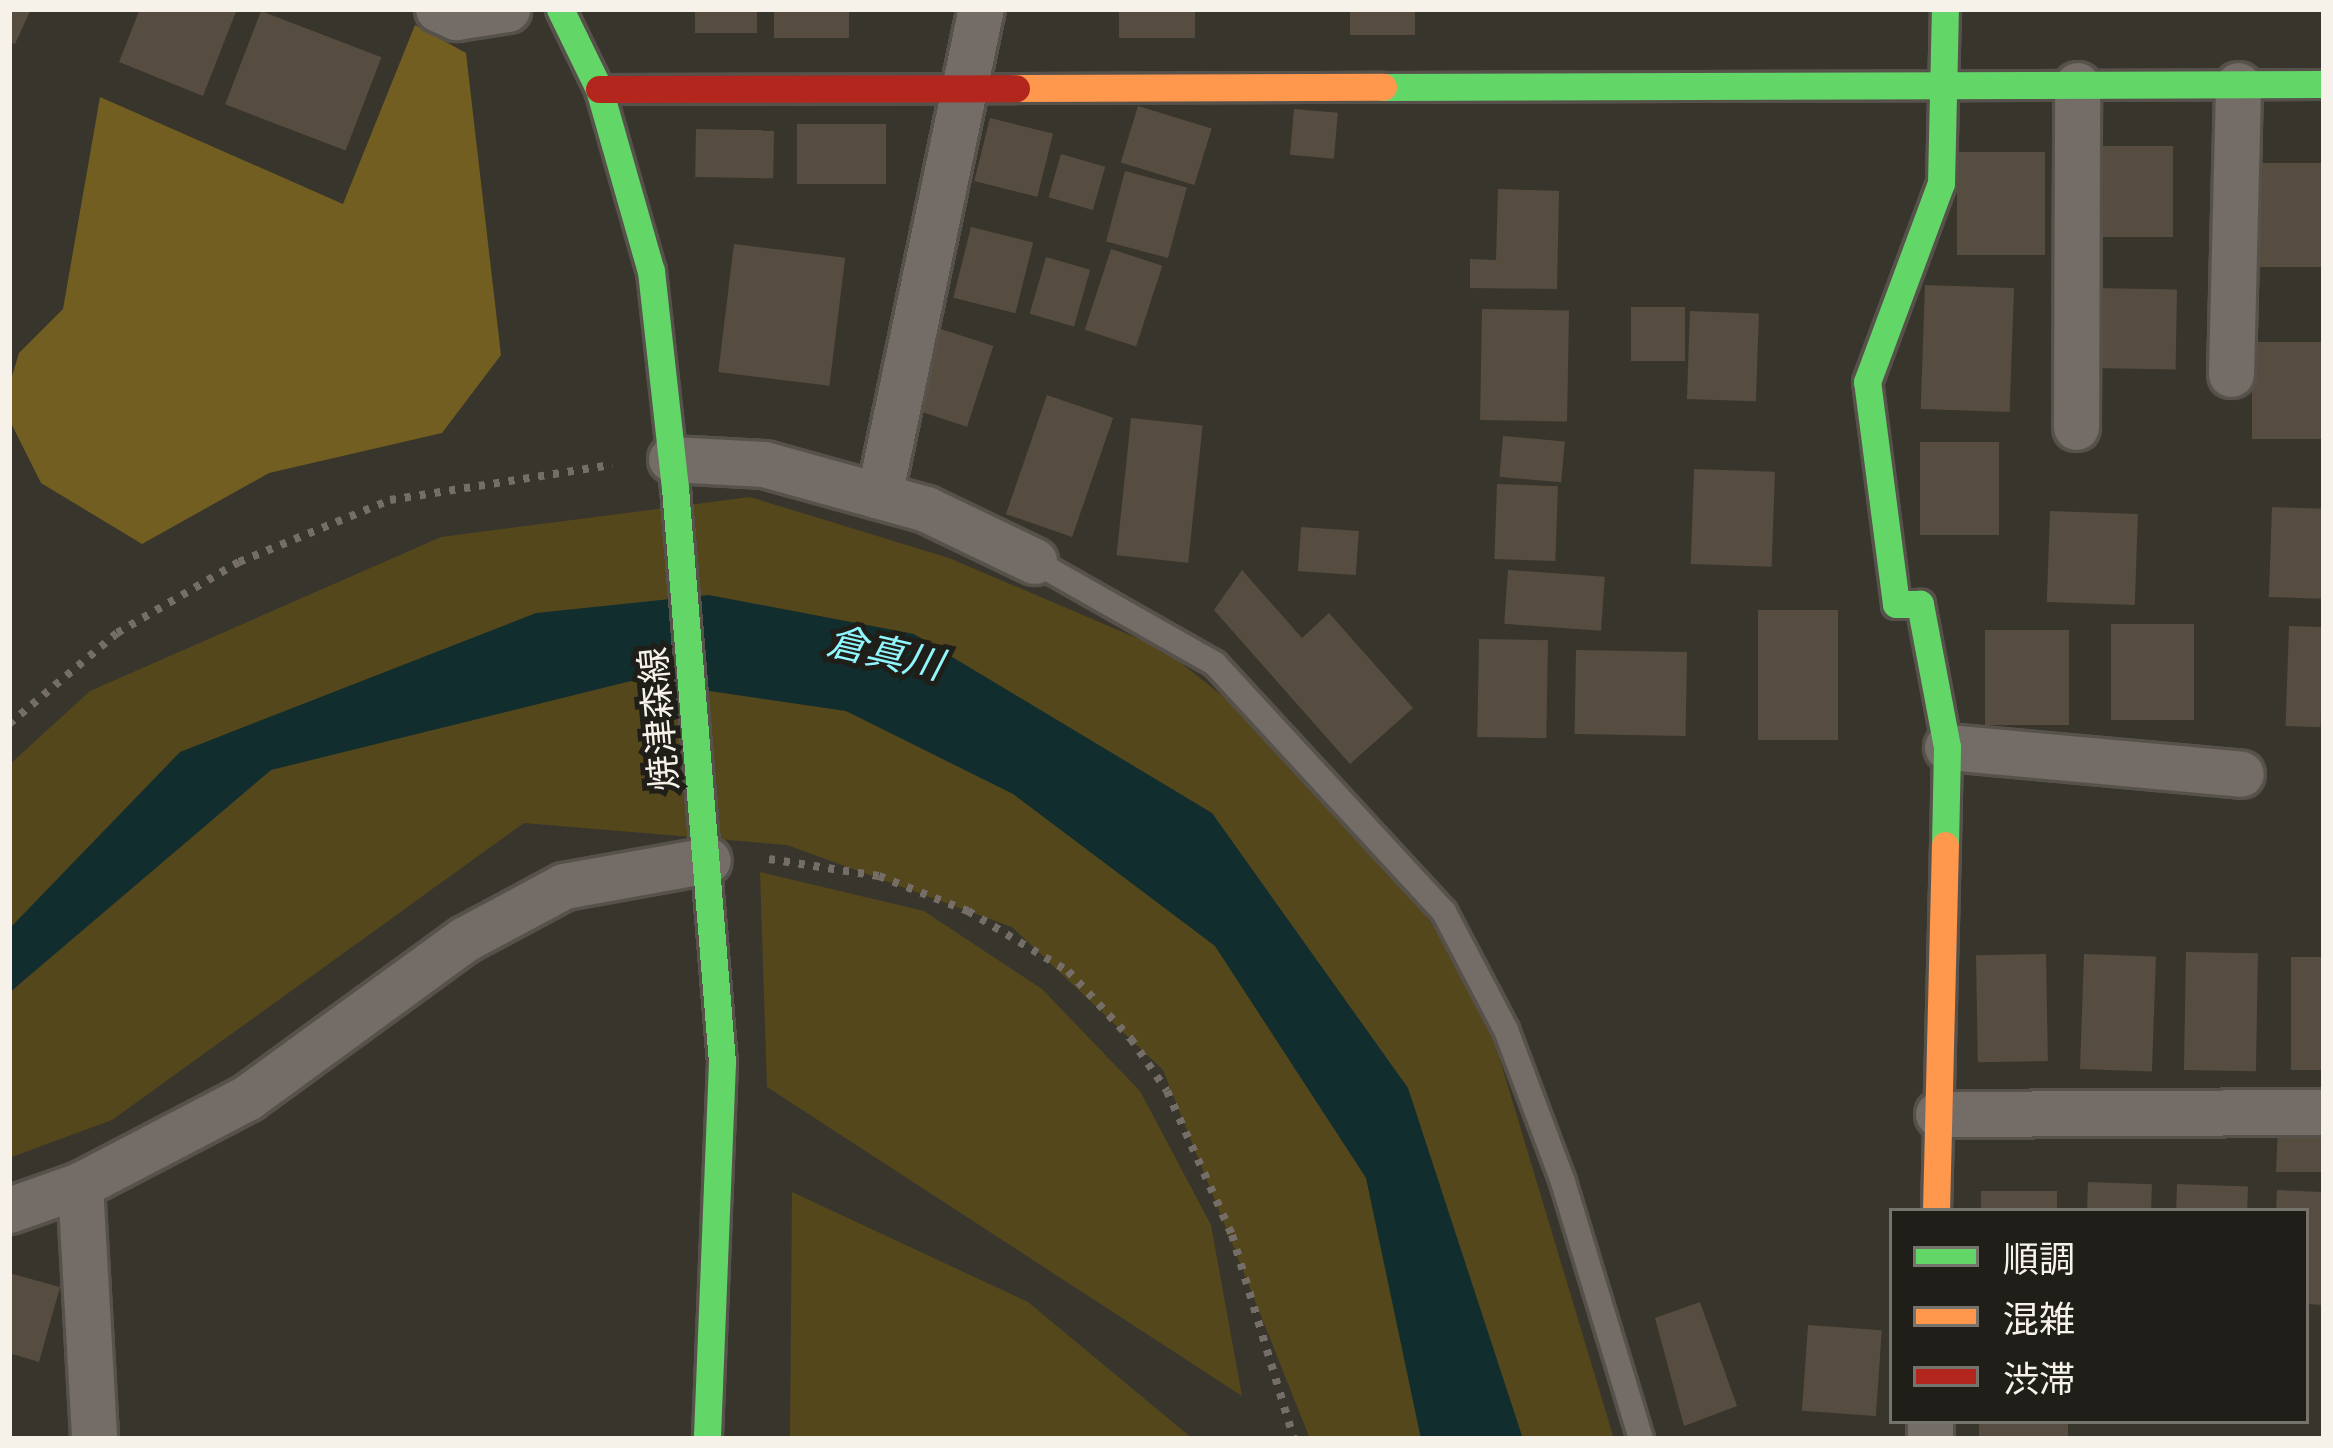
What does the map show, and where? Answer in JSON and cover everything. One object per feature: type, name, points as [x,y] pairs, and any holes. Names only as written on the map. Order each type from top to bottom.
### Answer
[{"type":"street","points":[[438,9],[507,9]]},
{"type":"street","name":"焼津森線","points":[[560,9],[599,88],[651,271],[673,473],[722,1062],[707,1439]]},
{"type":"street","points":[[879,496],[959,94],[981,9]]},
{"type":"street","points":[[1936,1208],[1947,746],[1920,604],[1895,604],[1867,382],[1941,184],[1945,9]]},
{"type":"street","points":[[599,88],[959,94],[2324,84]]},
{"type":"street","points":[[2231,374],[2238,85]]},
{"type":"street","points":[[2076,427],[2077,86]]},
{"type":"street","points":[[673,473],[764,464],[879,496],[1034,561]]},
{"type":"street","points":[[1947,746],[2241,774]]},
{"type":"street","points":[[9,1210],[80,1185],[248,1096],[465,940],[564,886],[708,860]]},
{"type":"street","points":[[1938,1114],[2324,1112]]},
{"type":"street","points":[[80,1185],[94,1439]]},
{"type":"lane","points":[[1034,561],[1215,664],[1444,913],[1506,1030],[1563,1182],[1640,1439]]},
{"type":"path","points":[[9,724],[117,633],[239,562],[390,500],[673,473]]},
{"type":"path","points":[[708,860],[879,876],[1068,971],[1167,1091],[1232,1234],[1294,1439]]},
{"type":"shaded area","points":[[415,25],[466,53],[501,355],[442,433],[269,473],[142,544],[41,483],[9,419],[9,386],[19,353],[63,309],[100,97],[343,204]]},
{"type":"shaded area","points":[[750,497],[949,558],[1165,650],[1305,762],[1476,980],[1614,1439],[1310,1439],[1163,1070],[1012,927],[787,845],[524,823],[112,1120],[9,1158],[9,765],[90,691],[441,537]]},
{"type":"shaded area","points":[[760,872],[924,911],[1042,989],[1140,1091],[1211,1225],[1242,1396],[767,1087]]},
{"type":"shaded area","points":[[792,1192],[1028,1302],[1193,1439],[790,1439]]},
{"type":"water","name":"倉真川","points":[[709,595],[914,634],[1212,813],[1408,1088],[1523,1439],[1421,1439],[1366,1178],[1215,946],[1013,794],[846,711],[635,680],[271,770],[9,993],[9,929],[180,752],[536,613]]},
{"type":"building","points":[[9,9],[31,9],[15,44],[9,42]]},
{"type":"building","points":[[140,9],[237,9],[203,96],[119,62]]},
{"type":"building","points":[[695,9],[757,9],[757,33],[695,33]]},
{"type":"building","points":[[774,9],[849,9],[849,38],[774,38]]},
{"type":"building","points":[[1119,9],[1195,9],[1195,38],[1119,38]]},
{"type":"building","points":[[1350,9],[1415,9],[1415,35],[1350,35]]},
{"type":"building","points":[[261,11],[381,57],[346,151],[225,104]]},
{"type":"building","points":[[1138,106],[1212,129],[1194,185],[1121,162]]},
{"type":"building","points":[[1294,109],[1338,113],[1334,159],[1290,155]]},
{"type":"building","points":[[990,118],[1053,134],[1037,197],[974,181]]},
{"type":"building","points":[[797,124],[886,124],[886,184],[797,184]]},
{"type":"building","points":[[696,129],[774,130],[773,178],[695,177]]},
{"type":"building","points":[[2097,146],[2173,146],[2173,237],[2097,237]]},
{"type":"building","points":[[1957,152],[2045,152],[2045,255],[1957,255]]},
{"type":"building","points":[[1061,154],[1105,167],[1093,210],[1049,197]]},
{"type":"building","points":[[2253,163],[2324,163],[2324,267],[2253,267]]},
{"type":"building","points":[[1125,171],[1187,188],[1168,258],[1106,242]]},
{"type":"building","points":[[1498,189],[1559,191],[1557,289],[1470,288],[1470,259],[1496,260]]},
{"type":"building","points":[[971,227],[1033,242],[1015,313],[953,298]]},
{"type":"building","points":[[734,244],[845,258],[829,386],[718,372]]},
{"type":"building","points":[[1111,249],[1162,266],[1136,347],[1085,330]]},
{"type":"building","points":[[1046,257],[1090,270],[1074,326],[1030,314]]},
{"type":"building","points":[[1925,285],[2014,288],[2010,412],[1921,409]]},
{"type":"building","points":[[2096,288],[2177,289],[2176,369],[2095,368]]},
{"type":"building","points":[[1631,307],[1685,307],[1685,361],[1631,361]]},
{"type":"building","points":[[1482,309],[1569,311],[1567,422],[1480,420]]},
{"type":"building","points":[[1690,311],[1759,313],[1756,401],[1687,399]]},
{"type":"building","points":[[941,329],[993,346],[967,427],[915,410]]},
{"type":"building","points":[[2252,342],[2324,342],[2324,439],[2252,439]]},
{"type":"building","points":[[1047,395],[1113,418],[1072,537],[1006,514]]},
{"type":"building","points":[[1131,418],[1203,426],[1188,563],[1117,555]]},
{"type":"building","points":[[1503,436],[1565,441],[1561,482],[1499,477]]},
{"type":"building","points":[[1920,442],[1999,442],[1999,535],[1920,535]]},
{"type":"building","points":[[1694,469],[1775,472],[1772,567],[1691,564]]},
{"type":"building","points":[[1497,484],[1558,486],[1555,561],[1494,559]]},
{"type":"building","points":[[2272,507],[2324,509],[2321,599],[2269,597]]},
{"type":"building","points":[[2050,511],[2138,514],[2135,605],[2047,602]]},
{"type":"building","points":[[1301,527],[1359,531],[1356,575],[1298,571]]},
{"type":"building","points":[[1242,570],[1302,638],[1329,613],[1413,708],[1350,764],[1214,610]]},
{"type":"building","points":[[1508,570],[1605,577],[1601,631],[1504,624]]},
{"type":"building","points":[[1758,610],[1838,610],[1838,740],[1758,740]]},
{"type":"building","points":[[2111,624],[2194,624],[2194,720],[2111,720]]},
{"type":"building","points":[[2289,626],[2324,627],[2320,727],[2286,726]]},
{"type":"building","points":[[1985,630],[2069,630],[2069,725],[1985,725]]},
{"type":"building","points":[[1479,639],[1548,640],[1546,738],[1477,737]]},
{"type":"building","points":[[1576,650],[1687,652],[1686,736],[1575,734]]},
{"type":"building","points":[[2186,952],[2258,953],[2256,1071],[2184,1070]]},
{"type":"building","points":[[2046,954],[2048,1061],[1978,1062],[1976,955]]},
{"type":"building","points":[[2084,954],[2156,957],[2152,1071],[2080,1069]]},
{"type":"building","points":[[2291,957],[2324,957],[2324,1070],[2291,1070]]},
{"type":"building","points":[[2278,1128],[2321,1132],[2322,1172],[2276,1172]]},
{"type":"building","points":[[2088,1182],[2152,1184],[2151,1208],[2087,1208]]},
{"type":"building","points":[[2177,1184],[2248,1186],[2247,1208],[2176,1208]]},
{"type":"building","points":[[2277,1190],[2324,1192],[2324,1305],[2309,1304],[2309,1208],[2276,1208]]},
{"type":"building","points":[[1981,1191],[2057,1191],[2057,1208],[1981,1208]]},
{"type":"building","points":[[9,1273],[60,1287],[39,1362],[9,1353]]},
{"type":"building","points":[[1700,1302],[1737,1406],[1684,1426],[1655,1318]]},
{"type":"building","points":[[1808,1325],[1882,1330],[1876,1416],[1802,1411]]},
{"type":"building","points":[[1979,1424],[2068,1424],[2068,1439],[1979,1439]]},
{"type":"traffic: fast","points":[[560,9],[599,89],[651,271],[675,488],[722,1062],[707,1439]]},
{"type":"traffic: fast","points":[[1945,9],[1941,183],[1867,382],[1896,604],[1920,604],[1947,747],[1945,845]]},
{"type":"traffic: fast","points":[[1383,87],[2324,84]]},
{"type":"traffic: slow","points":[[1016,88],[1383,87]]},
{"type":"traffic: slow","points":[[1936,1208],[1945,845]]},
{"type":"traffic: jam","points":[[599,89],[1016,88]]}]
